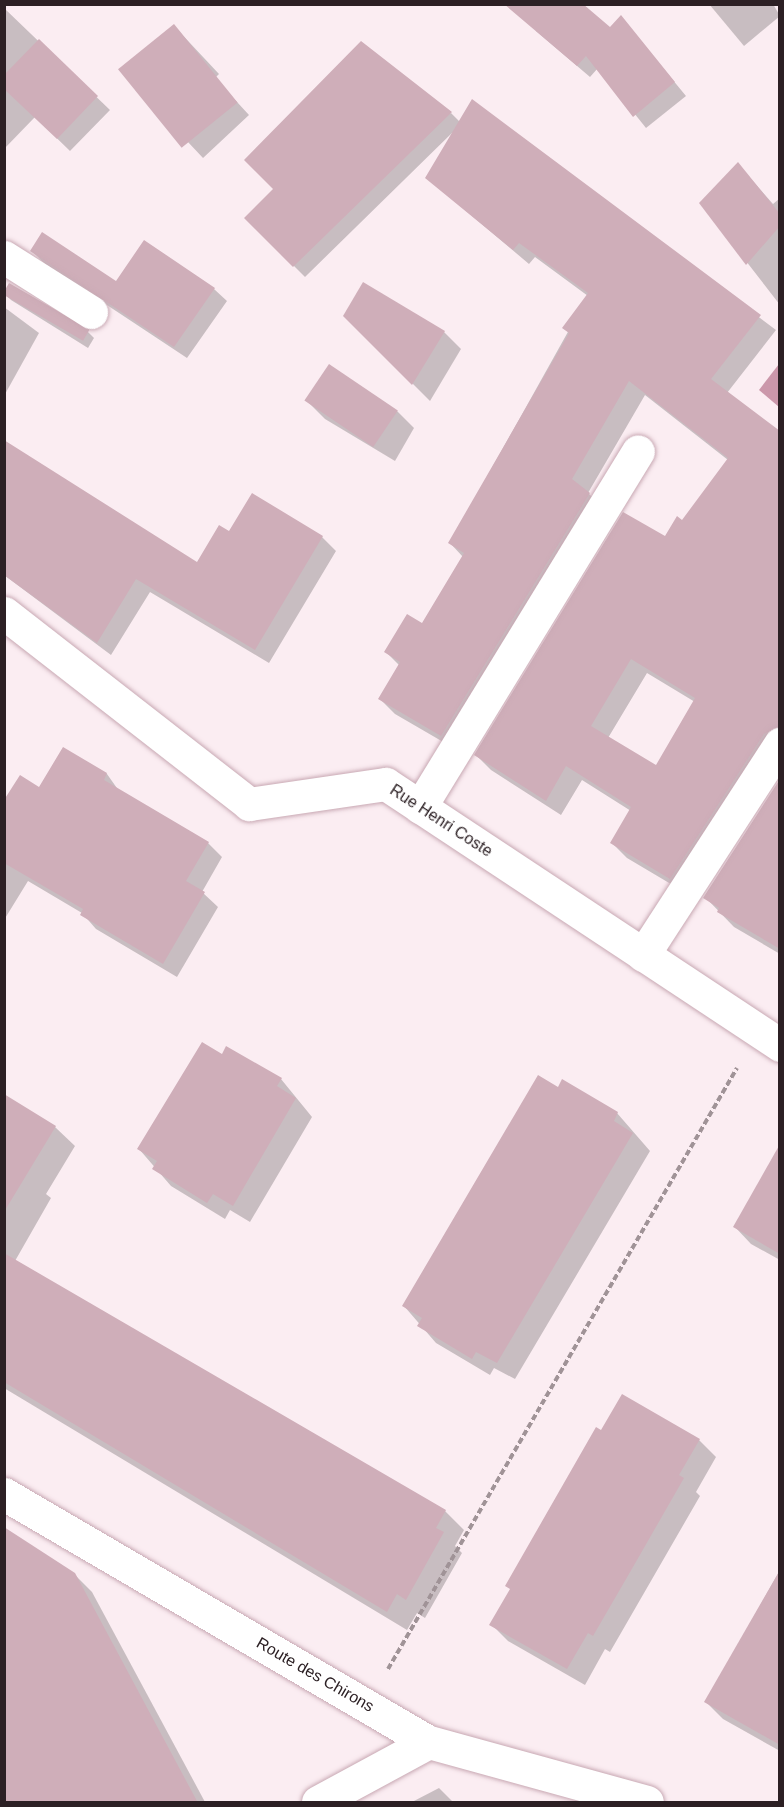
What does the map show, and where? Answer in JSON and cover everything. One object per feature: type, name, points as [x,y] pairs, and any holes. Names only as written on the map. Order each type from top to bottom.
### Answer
[{"type":"street","points":[[4,257],[91,312]]},
{"type":"street","points":[[420,807],[638,451]]},
{"type":"street","name":"Rue Henri Coste","points":[[4,614],[249,804],[386,784],[769,1039]]},
{"type":"street","points":[[643,955],[780,744]]},
{"type":"street","name":"Route des Chirons","points":[[4,1494],[429,1742],[647,1803]]},
{"type":"street","points":[[318,1803],[429,1742]]},
{"type":"path","points":[[373,1708],[394,1654],[769,1039]]},
{"type":"shaded area","points":[[779,364],[779,407],[759,390]]},
{"type":"building","points":[[504,4],[583,4],[610,27],[621,15],[675,82],[633,117],[586,56],[577,66]]},
{"type":"building","points":[[174,24],[238,102],[182,148],[118,69]]},
{"type":"building","points":[[39,39],[98,96],[57,139],[4,89],[4,75]]},
{"type":"building","points":[[361,41],[452,112],[293,267],[244,218],[273,189],[244,160]]},
{"type":"building","points":[[472,99],[761,315],[711,379],[780,431],[780,726],[764,734],[670,879],[610,843],[631,807],[566,766],[546,801],[474,755],[623,512],[665,536],[677,516],[682,520],[728,458],[629,381],[572,479],[590,493],[441,736],[378,699],[400,662],[384,652],[407,614],[422,623],[464,553],[448,543],[569,333],[562,328],[588,293],[519,243],[513,250],[425,178]],"holes":[[[631,659],[695,698],[656,765],[591,726]]]},
{"type":"building","points":[[738,162],[780,214],[780,226],[746,265],[699,203]]},
{"type":"building","points":[[42,232],[116,281],[144,240],[215,288],[174,347],[30,251]]},
{"type":"building","points":[[363,282],[445,331],[412,385],[343,316]]},
{"type":"building","points":[[9,283],[90,330],[83,341],[4,295]]},
{"type":"building","points":[[329,364],[398,410],[373,447],[304,400]]},
{"type":"building","points":[[4,440],[197,562],[219,525],[229,531],[252,493],[323,536],[255,650],[136,579],[97,643],[4,575]]},
{"type":"building","points":[[63,747],[107,773],[104,780],[209,842],[186,881],[205,892],[163,964],[80,915],[83,909],[4,863],[4,800],[20,775],[39,787]]},
{"type":"building","points":[[780,779],[780,949],[717,912],[719,908],[703,898]]},
{"type":"building","points":[[202,1042],[222,1054],[226,1046],[282,1078],[277,1086],[296,1098],[233,1206],[213,1194],[207,1203],[152,1169],[157,1161],[137,1149]]},
{"type":"building","points":[[538,1075],[558,1087],[562,1079],[618,1112],[614,1121],[633,1133],[497,1363],[476,1352],[472,1359],[417,1326],[422,1318],[402,1306]]},
{"type":"building","points":[[4,1094],[56,1126],[4,1212]]},
{"type":"building","points":[[780,1144],[780,1254],[733,1227]]},
{"type":"building","points":[[4,1253],[446,1510],[436,1528],[444,1532],[406,1600],[397,1594],[387,1612],[4,1382]]},
{"type":"building","points":[[622,1394],[700,1439],[679,1475],[684,1478],[633,1567],[593,1636],[588,1633],[567,1669],[489,1625],[510,1589],[505,1586],[596,1427],[601,1430]]},
{"type":"building","points":[[4,1527],[75,1573],[198,1803],[4,1803]]},
{"type":"building","points":[[780,1570],[780,1745],[704,1702]]}]
